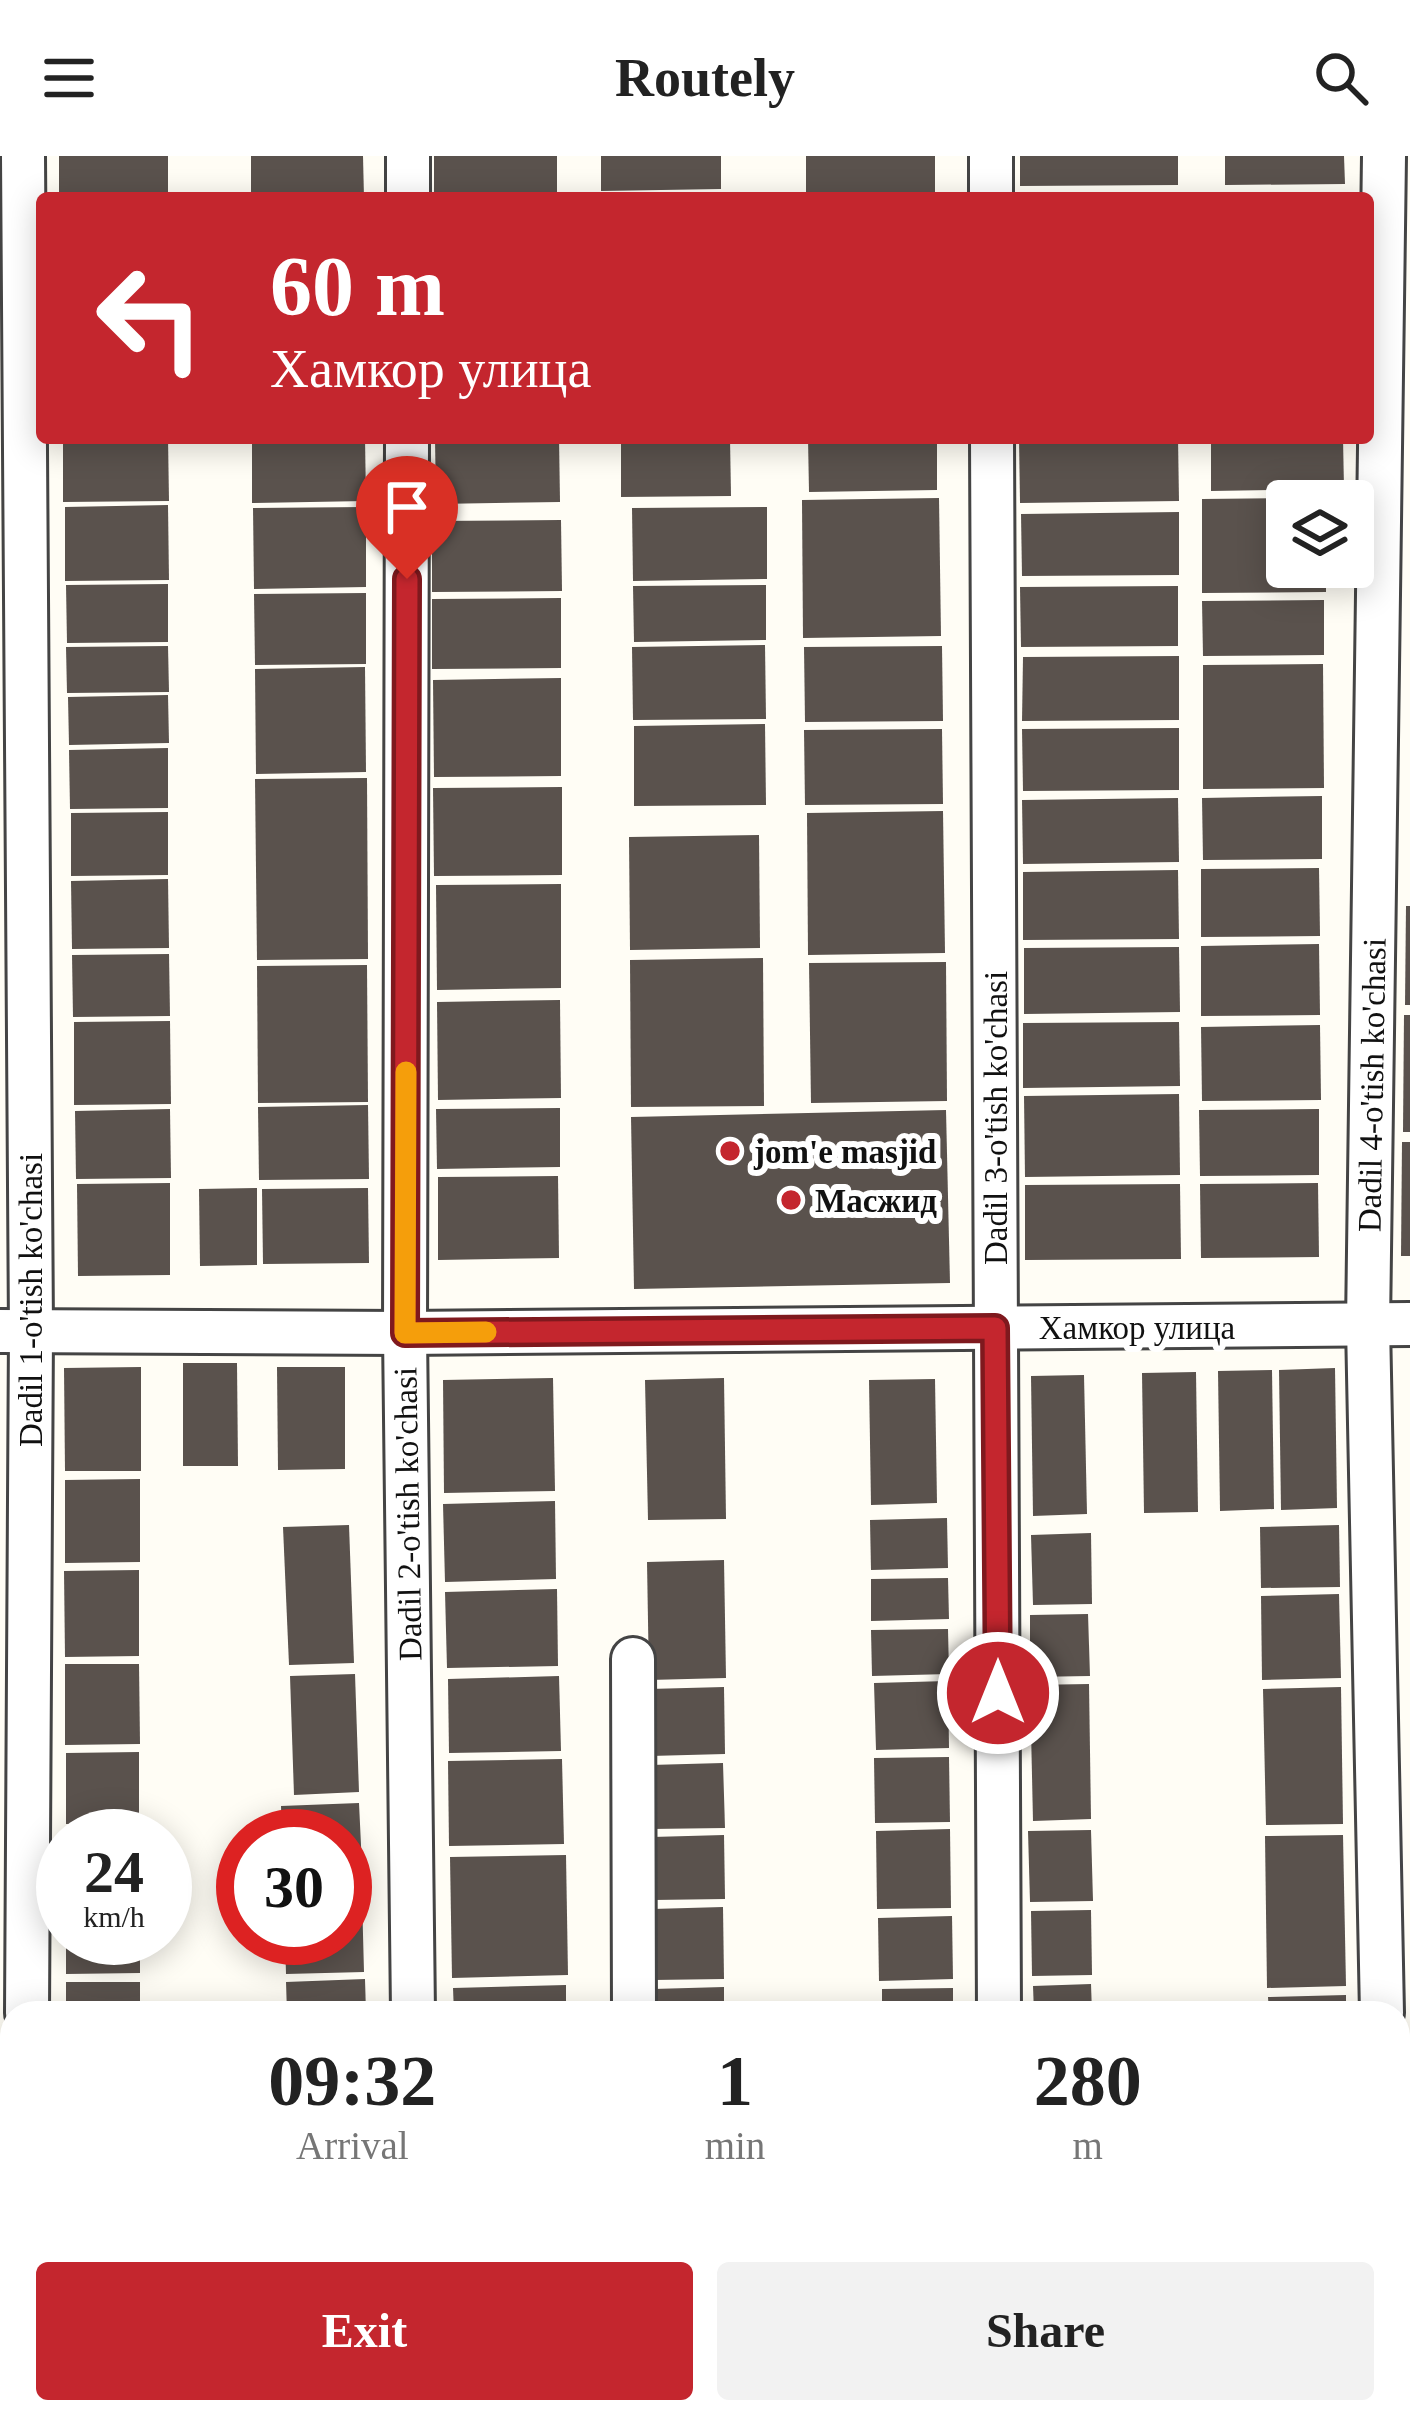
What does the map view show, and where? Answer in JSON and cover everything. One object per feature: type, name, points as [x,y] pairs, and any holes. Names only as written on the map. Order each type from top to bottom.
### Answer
[{"type":"street","name":"Dadil 1-o'tish ko'chasi","points":[[23,156],[15,1331],[27,2001]]},
{"type":"street","points":[[408,156],[408,192]]},
{"type":"street","points":[[991,156],[992,192]]},
{"type":"street","name":"Dadil 4-o'tish ko'chasi","points":[[1382,2001],[1389,1325],[1384,156]]},
{"type":"street","name":"Dadil 2-o'tish ko'chasi","points":[[407,444],[405,1333],[413,2001]]},
{"type":"street","name":"Dadil 3-o'tish ko'chasi","points":[[992,444],[999,2001]]},
{"type":"street","name":"Хамкор улица","points":[[15,1331],[405,1333],[1389,1325]]},
{"type":"street","points":[[633,1659],[634,2001]]},
{"type":"building","points":[[59,156],[168,156],[168,192],[59,192]]},
{"type":"building","points":[[251,156],[363,156],[364,192],[251,192]]},
{"type":"building","points":[[434,156],[557,156],[557,192],[434,192]]},
{"type":"building","points":[[601,156],[721,156],[721,189],[601,191]]},
{"type":"building","points":[[806,156],[935,156],[935,192],[806,192]]},
{"type":"building","points":[[1020,156],[1178,156],[1178,185],[1020,186]]},
{"type":"building","points":[[1225,156],[1344,156],[1345,184],[1225,185]]},
{"type":"building","points":[[63,444],[168,444],[169,501],[63,502]]},
{"type":"building","points":[[252,444],[365,444],[366,501],[252,503]]},
{"type":"building","points":[[435,444],[559,444],[560,502],[436,504]]},
{"type":"building","points":[[621,444],[730,444],[731,496],[621,497]]},
{"type":"building","points":[[808,444],[937,444],[937,490],[809,492]]},
{"type":"building","points":[[1019,444],[1178,444],[1179,501],[1020,503]]},
{"type":"building","points":[[1211,444],[1343,444],[1344,480],[1266,480],[1266,490],[1211,491]]},
{"type":"building","points":[[939,498],[941,636],[803,638],[802,500]]},
{"type":"building","points":[[1266,498],[1266,588],[1326,588],[1326,592],[1202,593],[1202,499]]},
{"type":"building","points":[[168,505],[169,580],[65,581],[65,507]]},
{"type":"building","points":[[366,507],[366,587],[254,589],[253,508]]},
{"type":"building","points":[[767,507],[767,579],[633,581],[632,508]]},
{"type":"building","points":[[1179,512],[1179,575],[1022,576],[1021,514]]},
{"type":"building","points":[[561,520],[562,591],[432,592],[432,521]]},
{"type":"building","points":[[168,584],[168,642],[67,643],[66,585]]},
{"type":"building","points":[[766,585],[766,640],[634,642],[633,586]]},
{"type":"building","points":[[1178,586],[1178,646],[1021,647],[1020,587]]},
{"type":"building","points":[[366,593],[366,664],[255,665],[254,594]]},
{"type":"building","points":[[561,598],[561,668],[432,669],[432,599]]},
{"type":"building","points":[[1324,600],[1324,655],[1203,656],[1202,601]]},
{"type":"building","points":[[765,645],[766,719],[633,720],[632,647]]},
{"type":"building","points":[[168,646],[169,692],[67,693],[66,647]]},
{"type":"building","points":[[942,646],[943,721],[805,722],[804,647]]},
{"type":"building","points":[[1179,656],[1179,720],[1022,721],[1023,657]]},
{"type":"building","points":[[1323,664],[1324,788],[1203,789],[1203,665]]},
{"type":"building","points":[[365,667],[366,772],[256,774],[255,669]]},
{"type":"building","points":[[561,678],[561,776],[434,777],[433,680]]},
{"type":"building","points":[[168,695],[169,743],[69,745],[68,697]]},
{"type":"building","points":[[765,724],[766,805],[634,806],[634,726]]},
{"type":"building","points":[[1179,728],[1179,790],[1023,791],[1022,729]]},
{"type":"building","points":[[942,729],[943,804],[805,805],[804,730]]},
{"type":"building","points":[[168,748],[168,808],[70,809],[69,750]]},
{"type":"building","points":[[367,778],[368,959],[257,960],[255,779]]},
{"type":"building","points":[[562,787],[562,875],[434,876],[433,788]]},
{"type":"building","points":[[1322,796],[1322,859],[1203,860],[1202,798]]},
{"type":"building","points":[[1178,798],[1179,862],[1023,864],[1022,800]]},
{"type":"building","points":[[943,811],[945,953],[808,955],[807,813]]},
{"type":"building","points":[[168,812],[168,875],[71,876],[71,813]]},
{"type":"building","points":[[759,835],[760,948],[630,950],[629,837]]},
{"type":"building","points":[[1319,868],[1320,936],[1201,937],[1201,869]]},
{"type":"building","points":[[1178,870],[1179,939],[1023,940],[1023,872]]},
{"type":"building","points":[[168,879],[169,948],[72,949],[71,881]]},
{"type":"building","points":[[561,884],[561,988],[437,990],[436,885]]},
{"type":"building","points":[[1406,906],[1410,906],[1410,1005],[1405,1005]]},
{"type":"building","points":[[1319,944],[1320,1015],[1201,1016],[1201,946]]},
{"type":"building","points":[[1179,947],[1180,1012],[1024,1014],[1024,948]]},
{"type":"building","points":[[169,954],[170,1016],[73,1017],[72,955]]},
{"type":"building","points":[[763,958],[764,1106],[631,1107],[630,960]]},
{"type":"building","points":[[946,962],[947,1101],[811,1103],[809,963]]},
{"type":"building","points":[[367,965],[368,1102],[258,1103],[257,966]]},
{"type":"building","points":[[560,1000],[561,1098],[438,1100],[437,1002]]},
{"type":"building","points":[[1404,1015],[1410,1015],[1410,1132],[1403,1132]]},
{"type":"building","points":[[170,1021],[171,1104],[74,1105],[74,1022]]},
{"type":"building","points":[[1179,1022],[1180,1086],[1023,1088],[1023,1023]]},
{"type":"building","points":[[1320,1025],[1321,1100],[1202,1101],[1201,1027]]},
{"type":"building","points":[[1179,1094],[1180,1175],[1025,1177],[1024,1096]]},
{"type":"building","points":[[368,1105],[369,1179],[259,1180],[258,1107]]},
{"type":"building","points":[[560,1108],[560,1167],[437,1169],[436,1109]]},
{"type":"building","points":[[170,1109],[171,1178],[76,1179],[75,1111]]},
{"type":"building","points":[[1319,1109],[1319,1175],[1200,1176],[1199,1110]]},
{"type":"building","name":"Масжид","points":[[946,1110],[950,1283],[634,1289],[631,1117]]},
{"type":"building","points":[[1402,1142],[1410,1142],[1410,1256],[1401,1256]]},
{"type":"building","points":[[558,1176],[559,1258],[438,1260],[438,1177]]},
{"type":"building","points":[[170,1183],[170,1275],[78,1276],[77,1184]]},
{"type":"building","points":[[1318,1183],[1319,1257],[1201,1258],[1200,1184]]},
{"type":"building","points":[[1180,1184],[1181,1259],[1025,1260],[1025,1185]]},
{"type":"building","points":[[257,1188],[257,1265],[200,1266],[199,1189]]},
{"type":"building","points":[[368,1188],[369,1263],[263,1264],[262,1189]]},
{"type":"building","points":[[183,1363],[237,1363],[238,1466],[183,1466]]},
{"type":"building","points":[[141,1367],[141,1471],[65,1471],[64,1368]]},
{"type":"building","points":[[277,1367],[345,1367],[345,1469],[278,1470]]},
{"type":"building","points":[[1335,1368],[1337,1508],[1281,1510],[1279,1370]]},
{"type":"building","points":[[1272,1370],[1274,1509],[1220,1511],[1218,1371]]},
{"type":"building","points":[[1196,1372],[1198,1512],[1144,1513],[1142,1373]]},
{"type":"building","points":[[1084,1375],[1087,1514],[1033,1516],[1031,1376]]},
{"type":"building","points":[[553,1378],[555,1491],[444,1493],[443,1380]]},
{"type":"building","points":[[724,1378],[726,1519],[648,1520],[645,1380]]},
{"type":"building","points":[[935,1379],[937,1503],[871,1505],[869,1380]]},
{"type":"building","points":[[140,1479],[140,1562],[65,1563],[65,1480]]},
{"type":"building","points":[[555,1501],[556,1579],[445,1582],[443,1504]]},
{"type":"building","points":[[947,1518],[948,1568],[871,1570],[870,1520]]},
{"type":"building","points":[[349,1525],[354,1663],[289,1665],[283,1527]]},
{"type":"building","points":[[1339,1525],[1340,1587],[1261,1588],[1260,1527]]},
{"type":"building","points":[[1091,1533],[1092,1604],[1033,1605],[1031,1535]]},
{"type":"building","points":[[724,1560],[726,1678],[649,1680],[647,1562]]},
{"type":"building","points":[[139,1570],[139,1656],[65,1657],[64,1571]]},
{"type":"building","points":[[948,1578],[949,1619],[871,1621],[871,1579]]},
{"type":"building","points":[[557,1589],[558,1666],[447,1668],[445,1592]]},
{"type":"building","points":[[1339,1594],[1341,1678],[1262,1680],[1261,1596]]},
{"type":"building","points":[[1088,1614],[1090,1676],[1030,1677],[1030,1615]]},
{"type":"building","points":[[948,1629],[949,1674],[872,1676],[871,1630]]},
{"type":"building","points":[[65,1664],[139,1664],[140,1744],[65,1745]]},
{"type":"building","points":[[355,1674],[359,1792],[294,1795],[290,1676]]},
{"type":"building","points":[[559,1676],[561,1751],[449,1753],[448,1679]]},
{"type":"building","points":[[948,1681],[949,1748],[876,1750],[874,1683]]},
{"type":"building","points":[[1089,1684],[1091,1819],[1033,1821],[1030,1685]]},
{"type":"building","points":[[724,1687],[725,1754],[650,1756],[649,1689]]},
{"type":"building","points":[[1341,1687],[1343,1824],[1266,1825],[1263,1689]]},
{"type":"building","points":[[139,1752],[139,1809],[66,1809],[66,1753]]},
{"type":"building","points":[[949,1757],[950,1822],[875,1823],[874,1758]]},
{"type":"building","points":[[562,1759],[564,1844],[449,1846],[448,1761]]},
{"type":"building","points":[[723,1763],[725,1828],[651,1829],[650,1765]]},
{"type":"building","points":[[359,1803],[359,1809],[281,1809]]},
{"type":"building","points":[[950,1829],[951,1908],[877,1909],[876,1831]]},
{"type":"building","points":[[1091,1830],[1093,1901],[1030,1902],[1028,1831]]},
{"type":"building","points":[[724,1835],[725,1899],[653,1900],[652,1837]]},
{"type":"building","points":[[1343,1835],[1346,1986],[1267,1988],[1265,1836]]},
{"type":"building","points":[[566,1855],[568,1975],[452,1978],[450,1857]]},
{"type":"building","points":[[723,1907],[724,1979],[653,1980],[652,1909]]},
{"type":"building","points":[[1091,1910],[1092,1975],[1032,1976],[1031,1911]]},
{"type":"building","points":[[952,1916],[953,1979],[879,1981],[878,1918]]},
{"type":"building","points":[[66,1965],[140,1965],[140,1973],[66,1974]]},
{"type":"building","points":[[286,1965],[364,1965],[364,1972],[286,1974]]},
{"type":"building","points":[[365,1979],[366,2001],[287,2001],[286,1982]]},
{"type":"building","points":[[66,1982],[140,1982],[140,2001],[66,2001]]},
{"type":"building","points":[[1091,1984],[1092,2001],[1034,2001],[1033,1986]]},
{"type":"building","points":[[566,1985],[566,2001],[454,2001],[453,1988]]},
{"type":"building","points":[[724,1987],[724,2001],[653,2001],[653,1989]]},
{"type":"building","points":[[953,1988],[953,2001],[882,2001],[882,1989]]},
{"type":"building","points":[[1346,1995],[1346,2001],[1268,2001],[1268,1997]]},
{"type":"slow traffic","points":[[406,1072],[405,1333],[486,1332]]},
{"type":"place","name":"jom'e masjid","points":[[730,1151]]},
{"type":"place","name":"Масжид","points":[[791,1200]]},
{"type":"route","points":[[407,579],[405,1333],[995,1328],[998,1693]]}]
